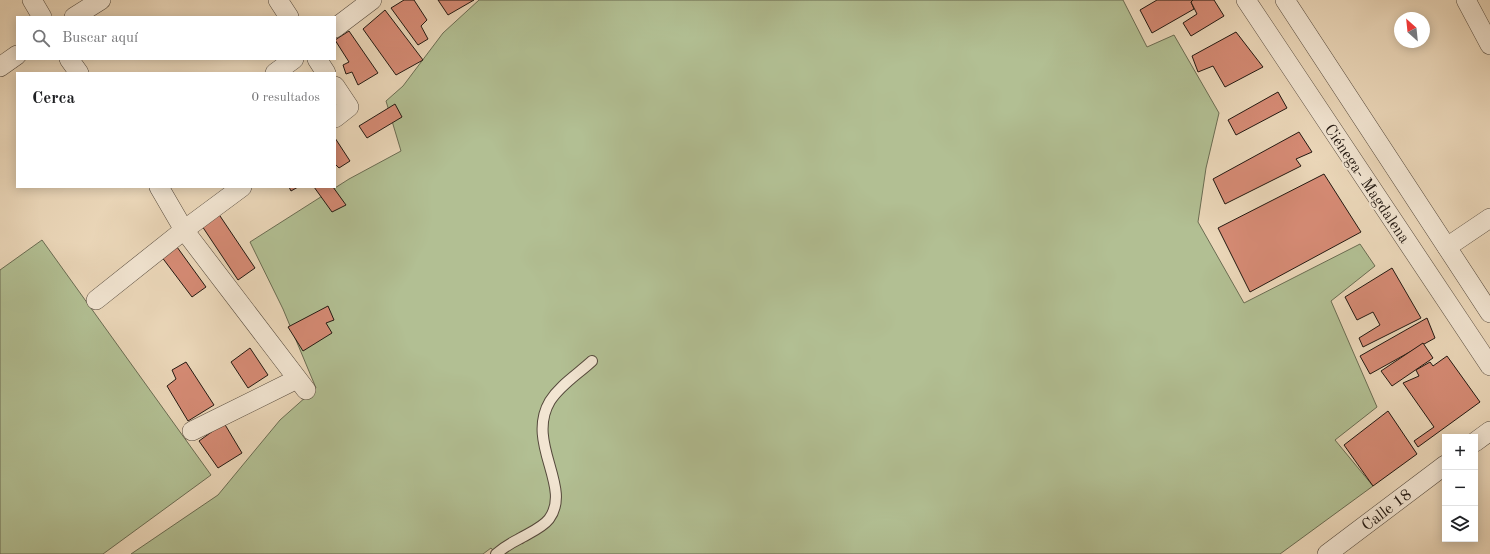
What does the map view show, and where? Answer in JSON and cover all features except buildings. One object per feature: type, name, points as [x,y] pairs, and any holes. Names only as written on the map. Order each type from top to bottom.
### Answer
[{"type":"street","points":[[32,0],[41,16]]},
{"type":"street","points":[[76,16],[101,0]]},
{"type":"street","points":[[278,0],[288,16]]},
{"type":"street","points":[[336,27],[372,0]]},
{"type":"street","name":"Ciénega- Magdalena","points":[[1246,0],[1490,366]]},
{"type":"street","points":[[1285,0],[1490,313]]},
{"type":"street","points":[[1466,0],[1490,45]]},
{"type":"street","points":[[0,67],[16,56]]},
{"type":"street","points":[[70,60],[78,72]]},
{"type":"street","points":[[277,72],[293,60]]},
{"type":"street","points":[[318,60],[325,72]]},
{"type":"street","points":[[336,88],[349,107],[336,117]]},
{"type":"street","points":[[160,188],[184,230],[302,385],[192,431]]},
{"type":"street","points":[[96,300],[184,230],[241,188]]},
{"type":"street","points":[[1447,247],[1490,218]]},
{"type":"street","points":[[1478,440],[1490,431]]},
{"type":"street","name":"Calle 18","points":[[1327,554],[1442,467]]},
{"type":"lane","points":[[496,554],[544,525],[552,514],[556,500],[552,472],[542,440],[544,415],[556,392],[592,361]]},
{"type":"green space","points":[[479,0],[1123,0],[1147,47],[1174,35],[1219,113],[1206,168],[1198,222],[1244,303],[1360,244],[1375,266],[1331,301],[1377,407],[1335,440],[1373,486],[1280,554],[496,554],[491,548],[483,554],[131,554],[218,495],[280,420],[316,388],[283,309],[250,242],[349,179],[401,151],[386,101],[403,86],[443,33]]},
{"type":"green space","points":[[42,240],[211,475],[103,554],[0,554],[0,270]]}]
